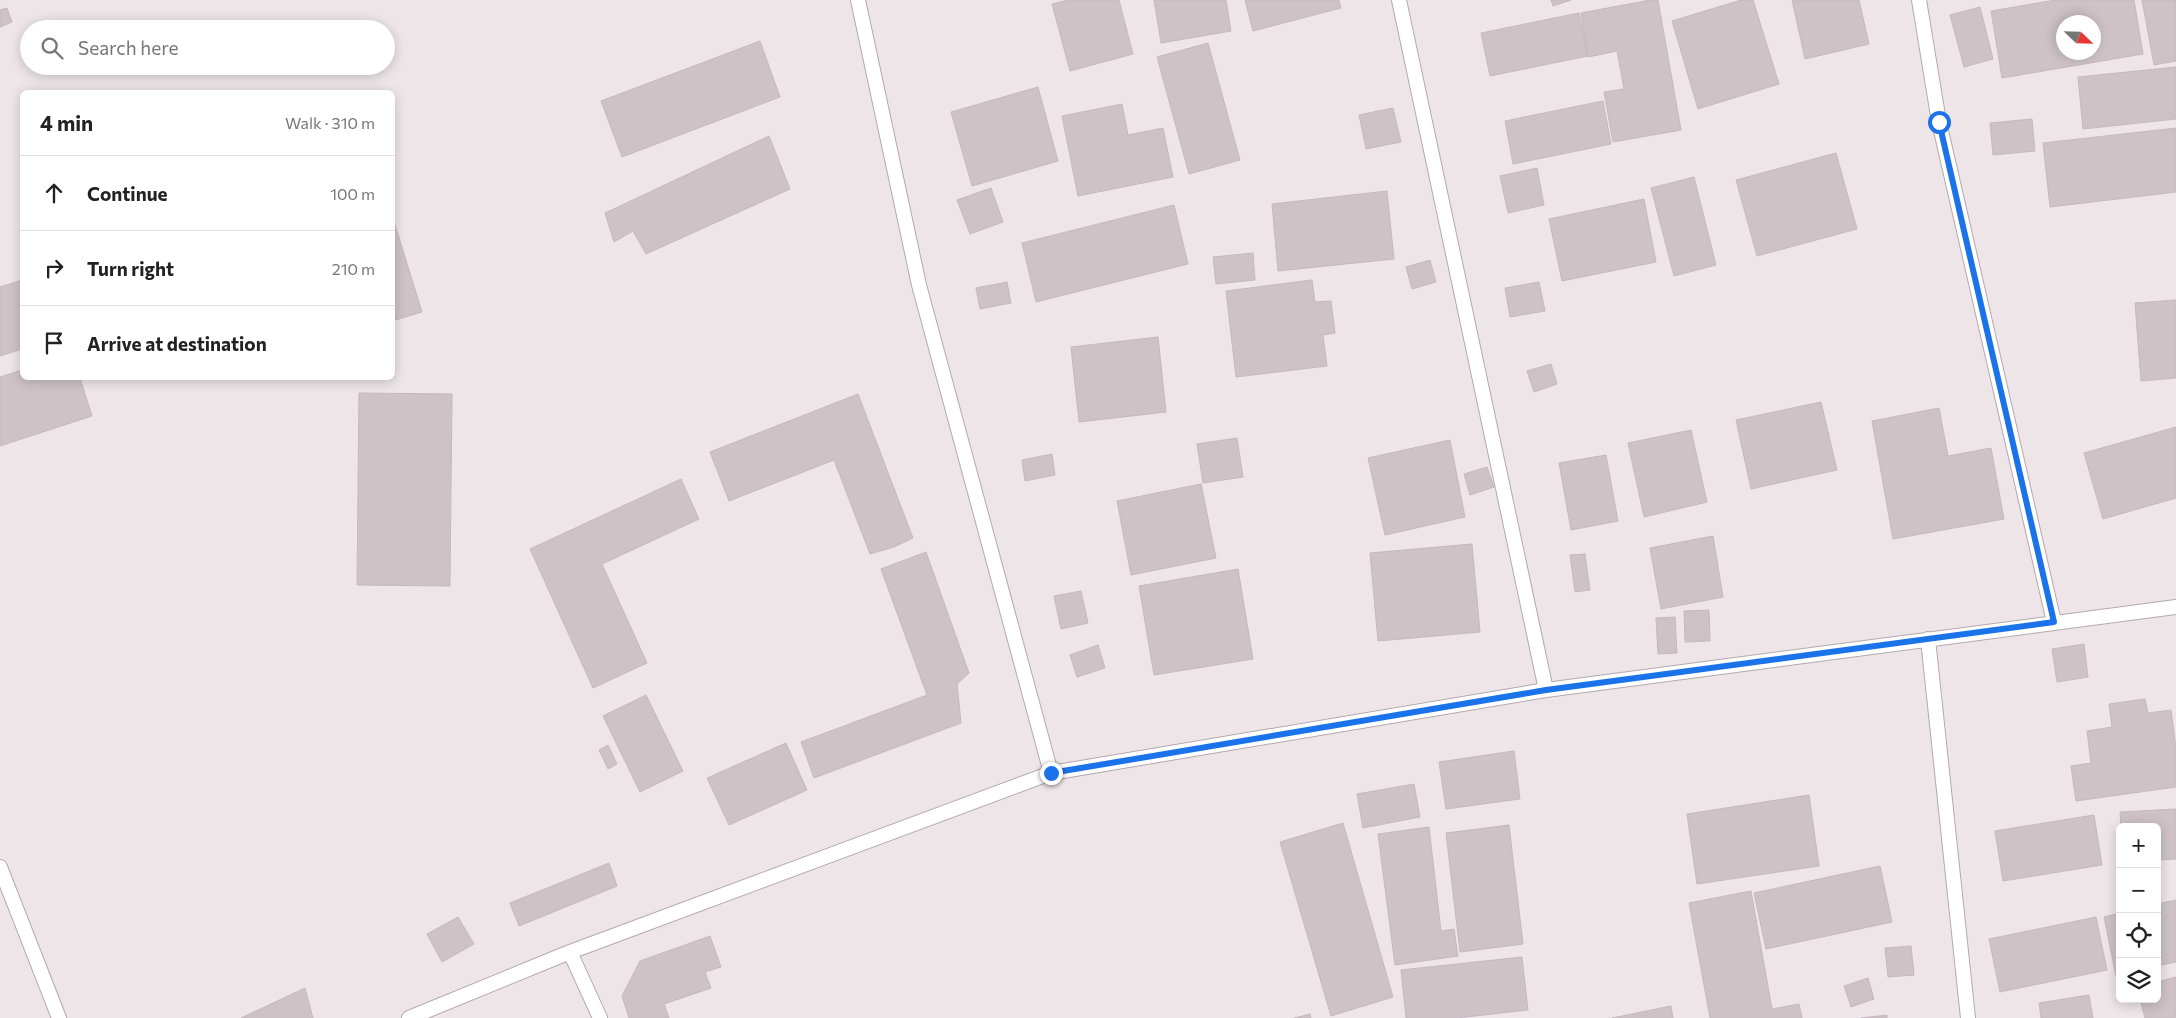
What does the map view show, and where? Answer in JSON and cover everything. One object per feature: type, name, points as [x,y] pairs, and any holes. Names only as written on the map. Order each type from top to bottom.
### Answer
[{"type":"street","points":[[858,0],[919,285],[1051,773]]},
{"type":"street","points":[[1399,0],[1546,690]]},
{"type":"street","points":[[1919,0],[1939,122],[2054,622]]},
{"type":"street","points":[[409,1018],[570,952],[1051,773],[1546,690],[2176,607]]},
{"type":"street","points":[[1928,639],[1968,1018]]},
{"type":"street","points":[[0,867],[59,1018]]},
{"type":"street","points":[[570,952],[600,1018]]},
{"type":"building","points":[[1068,0],[1119,0],[1133,54],[1070,71],[1052,4]]},
{"type":"building","points":[[1154,0],[1226,0],[1231,31],[1161,43]]},
{"type":"building","points":[[1245,0],[1339,0],[1341,8],[1253,31]]},
{"type":"building","points":[[1551,0],[1571,0],[1553,6]]},
{"type":"building","points":[[1658,0],[1681,130],[1613,142],[1604,92],[1624,89],[1617,51],[1588,57],[1581,13]]},
{"type":"building","points":[[1741,0],[1753,0],[1779,84],[1698,109],[1672,21]]},
{"type":"building","points":[[1792,0],[1859,0],[1869,44],[1805,59]]},
{"type":"building","points":[[2055,0],[2134,0],[2143,54],[2002,78],[1991,11]]},
{"type":"building","points":[[2142,0],[2176,0],[2176,61],[2154,65]]},
{"type":"building","points":[[1980,7],[1993,59],[1964,67],[1950,15]]},
{"type":"building","points":[[7,8],[12,22],[0,27],[0,10]]},
{"type":"building","points":[[1579,13],[1588,56],[1490,76],[1481,33]]},
{"type":"building","points":[[760,41],[780,97],[622,157],[601,101]]},
{"type":"building","points":[[1208,43],[1240,160],[1189,174],[1157,57]]},
{"type":"building","points":[[2176,67],[2176,119],[2083,129],[2078,77]]},
{"type":"building","points":[[1038,87],[1058,161],[972,186],[951,112]]},
{"type":"building","points":[[1603,101],[1611,144],[1513,164],[1505,121]]},
{"type":"building","points":[[1122,104],[1128,135],[1163,128],[1173,177],[1078,196],[1062,116]]},
{"type":"building","points":[[1393,108],[1401,142],[1366,149],[1359,115]]},
{"type":"building","points":[[2032,119],[2035,151],[1993,155],[1990,123]]},
{"type":"building","points":[[2176,128],[2176,192],[2050,207],[2043,143]]},
{"type":"building","points":[[769,136],[790,189],[646,254],[633,231],[614,242],[605,213]]},
{"type":"building","points":[[1836,153],[1857,229],[1757,256],[1736,180]]},
{"type":"building","points":[[1537,168],[1544,205],[1508,213],[1500,176]]},
{"type":"building","points":[[1694,177],[1716,265],[1674,276],[1651,188]]},
{"type":"building","points":[[991,188],[1003,222],[970,234],[957,200]]},
{"type":"building","points":[[1387,191],[1394,259],[1278,271],[1272,204]]},
{"type":"building","points":[[1644,199],[1656,262],[1562,281],[1549,219]]},
{"type":"building","points":[[1174,205],[1188,264],[1036,302],[1022,243]]},
{"type":"building","points":[[395,225],[422,312],[395,320]]},
{"type":"building","points":[[1253,253],[1255,280],[1216,284],[1213,257]]},
{"type":"building","points":[[1430,260],[1436,282],[1412,289],[1406,267]]},
{"type":"building","points":[[1312,280],[1315,302],[1331,301],[1335,333],[1323,335],[1327,366],[1236,377],[1226,291]]},
{"type":"building","points":[[20,281],[20,350],[0,356],[0,287]]},
{"type":"building","points":[[1007,282],[1011,303],[980,309],[976,288]]},
{"type":"building","points":[[1539,282],[1545,311],[1510,317],[1505,288]]},
{"type":"building","points":[[2176,300],[2176,378],[2141,381],[2135,303]]},
{"type":"building","points":[[1158,337],[1166,412],[1079,422],[1071,347]]},
{"type":"building","points":[[1551,364],[1557,384],[1534,392],[1527,371]]},
{"type":"building","points":[[20,371],[20,380],[81,380],[92,416],[0,446],[0,377]]},
{"type":"building","points":[[359,393],[452,394],[450,586],[357,585]]},
{"type":"building","points":[[858,394],[913,538],[894,547],[870,554],[834,460],[729,501],[710,452]]},
{"type":"building","points":[[1821,402],[1837,470],[1751,489],[1736,420]]},
{"type":"building","points":[[1939,408],[1948,456],[1991,448],[2004,519],[1893,539],[1872,421]]},
{"type":"building","points":[[2176,427],[2176,498],[2103,519],[2084,453]]},
{"type":"building","points":[[1691,430],[1707,502],[1644,517],[1628,443]]},
{"type":"building","points":[[1237,438],[1243,477],[1203,483],[1197,444]]},
{"type":"building","points":[[1450,440],[1465,517],[1385,535],[1368,458]]},
{"type":"building","points":[[1052,454],[1055,475],[1025,481],[1022,460]]},
{"type":"building","points":[[1606,455],[1618,521],[1571,530],[1559,463]]},
{"type":"building","points":[[1487,467],[1494,487],[1470,495],[1464,474]]},
{"type":"building","points":[[681,479],[699,519],[602,564],[647,663],[593,688],[530,549]]},
{"type":"building","points":[[1201,484],[1216,558],[1131,575],[1117,501]]},
{"type":"building","points":[[1713,536],[1723,597],[1661,609],[1650,548]]},
{"type":"building","points":[[1472,544],[1480,632],[1378,641],[1370,553]]},
{"type":"building","points":[[926,552],[969,673],[957,684],[961,723],[814,778],[801,742],[927,695],[881,569]]},
{"type":"building","points":[[1585,554],[1590,590],[1575,592],[1570,555]]},
{"type":"building","points":[[1238,569],[1253,659],[1154,675],[1139,586]]},
{"type":"building","points":[[1081,591],[1088,623],[1061,629],[1054,596]]},
{"type":"building","points":[[1709,610],[1710,641],[1685,642],[1684,611]]},
{"type":"building","points":[[1675,617],[1677,653],[1658,654],[1656,618]]},
{"type":"building","points":[[2084,644],[2088,677],[2057,682],[2052,649]]},
{"type":"building","points":[[1098,645],[1105,668],[1077,677],[1070,655]]},
{"type":"building","points":[[646,695],[683,771],[640,792],[603,716]]},
{"type":"building","points":[[2145,699],[2148,713],[2171,710],[2176,748],[2176,787],[2076,801],[2071,766],[2091,763],[2087,731],[2112,727],[2109,704]]},
{"type":"building","points":[[786,743],[807,790],[729,825],[707,778]]},
{"type":"building","points":[[608,745],[617,764],[608,769],[599,750]]},
{"type":"building","points":[[1514,751],[1520,799],[1446,809],[1439,762]]},
{"type":"building","points":[[1414,784],[1420,817],[1363,828],[1357,794]]},
{"type":"building","points":[[1809,795],[1819,866],[1697,884],[1687,814]]},
{"type":"building","points":[[2176,809],[2176,859],[2161,860],[2161,823],[2121,823],[2120,812]]},
{"type":"building","points":[[2094,815],[2102,865],[2003,881],[1995,831]]},
{"type":"building","points":[[1343,823],[1393,997],[1331,1016],[1280,842]]},
{"type":"building","points":[[1509,825],[1523,944],[1460,952],[1446,833]]},
{"type":"building","points":[[1429,827],[1441,931],[1454,929],[1458,956],[1395,965],[1378,834]]},
{"type":"building","points":[[609,863],[617,886],[519,926],[510,903]]},
{"type":"building","points":[[1880,866],[1892,922],[1766,949],[1754,893]]},
{"type":"building","points":[[1751,891],[1772,1009],[1799,1004],[1802,1018],[1710,1018],[1689,903]]},
{"type":"building","points":[[2176,900],[2176,962],[2161,965],[2161,913],[2161,903]]},
{"type":"building","points":[[2116,914],[2116,976],[2104,917]]},
{"type":"building","points":[[458,917],[474,944],[442,962],[427,934]]},
{"type":"building","points":[[2096,917],[2107,970],[2000,992],[1989,939]]},
{"type":"building","points":[[710,936],[721,967],[705,972],[711,988],[664,1004],[669,1018],[629,1018],[622,996],[640,961]]},
{"type":"building","points":[[1911,946],[1914,975],[1888,977],[1885,948]]},
{"type":"building","points":[[1522,957],[1528,1010],[1457,1018],[1406,1018],[1401,970]]},
{"type":"building","points":[[2176,977],[2176,1018],[2145,1018],[2141,1003],[2161,1003],[2161,981]]},
{"type":"building","points":[[1868,978],[1874,999],[1851,1007],[1844,986]]},
{"type":"building","points":[[305,988],[313,1018],[241,1018]]},
{"type":"building","points":[[2089,995],[2093,1018],[2041,1018],[2039,1003]]},
{"type":"building","points":[[1671,1006],[1673,1018],[1612,1018]]},
{"type":"building","points":[[1310,1014],[1311,1018],[1294,1018]]},
{"type":"building","points":[[1887,1015],[1887,1018],[1861,1018]]},
{"type":"route","points":[[1051,773],[1546,690],[2054,622],[1939,122]]}]
